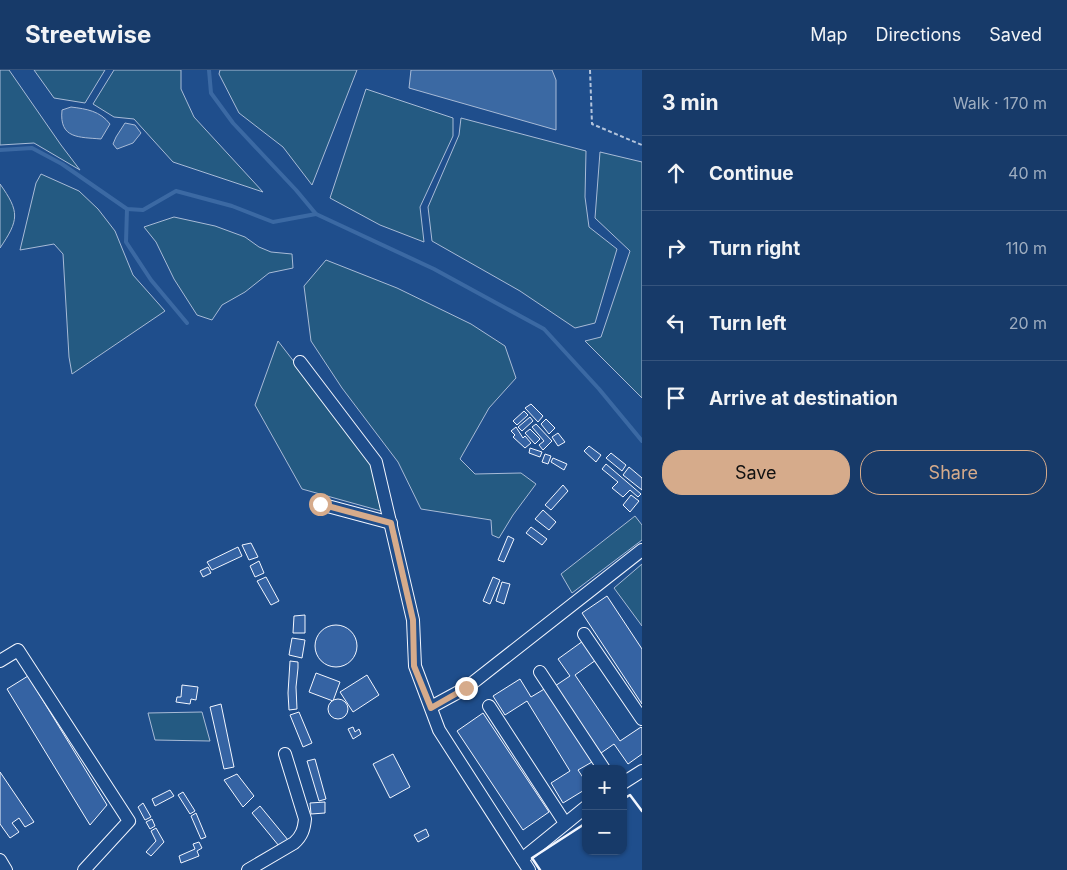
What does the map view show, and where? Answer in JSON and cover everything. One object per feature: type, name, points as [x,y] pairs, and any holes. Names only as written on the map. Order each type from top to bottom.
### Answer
[{"type":"street","points":[[300,362],[376,462],[413,620],[414,666],[439,730],[529,870]]},
{"type":"street","points":[[320,504],[391,523]]},
{"type":"street","points":[[431,708],[466,688],[642,550]]},
{"type":"street","points":[[584,634],[642,719]]},
{"type":"street","points":[[0,661],[18,650],[129,821],[84,870]]},
{"type":"street","points":[[540,672],[601,765]]},
{"type":"street","points":[[489,706],[565,823]]},
{"type":"street","points":[[248,870],[294,843],[301,837],[304,828],[305,818],[285,754]]},
{"type":"street","points":[[627,780],[642,770]]},
{"type":"street","points":[[522,859],[582,810]]},
{"type":"street","points":[[0,860],[6,870]]},
{"type":"path","points":[[590,70],[592,124],[642,145]]},
{"type":"shaded area","points":[[0,70],[9,70],[80,170],[34,143],[0,145]]},
{"type":"shaded area","points":[[34,70],[105,70],[85,103],[54,98]]},
{"type":"shaded area","points":[[114,70],[181,70],[181,89],[194,117],[263,192],[173,162],[134,119],[114,117],[93,104]]},
{"type":"shaded area","points":[[220,70],[357,70],[312,185],[283,147],[239,113],[219,74]]},
{"type":"shaded area","points":[[411,70],[552,70],[556,80],[556,130],[409,88]]},
{"type":"shaded area","points":[[366,89],[453,118],[453,136],[420,207],[424,242],[380,225],[330,198]]},
{"type":"shaded area","points":[[71,107],[93,111],[110,124],[101,139],[78,137],[67,131],[62,119],[62,110]]},
{"type":"shaded area","points":[[461,118],[586,151],[585,197],[589,227],[617,249],[595,323],[575,328],[520,291],[432,241],[428,207],[459,135]]},
{"type":"shaded area","points":[[125,123],[135,125],[141,133],[133,143],[117,149],[113,144]]},
{"type":"shaded area","points":[[600,152],[642,162],[642,398],[585,341],[601,337],[630,251],[595,218]]},
{"type":"shaded area","points":[[41,174],[79,191],[98,209],[115,231],[133,275],[165,311],[72,374],[69,357],[63,254],[54,244],[20,250],[36,183]]},
{"type":"shaded area","points":[[0,184],[11,202],[15,216],[11,230],[0,248]]},
{"type":"shaded area","points":[[174,217],[215,226],[245,237],[259,247],[271,252],[292,254],[293,268],[269,273],[245,292],[222,305],[212,320],[197,315],[174,279],[156,242],[144,227]]},
{"type":"shaded area","points":[[326,260],[397,288],[471,324],[505,346],[516,378],[489,408],[460,459],[475,474],[521,473],[536,484],[499,538],[492,535],[491,520],[421,509],[398,462],[342,388],[311,341],[304,286]]},
{"type":"shaded area","points":[[278,341],[370,460],[381,511],[302,489],[255,405]]},
{"type":"shaded area","points":[[635,516],[642,525],[642,540],[572,593],[561,574]]},
{"type":"shaded area","points":[[642,564],[642,626],[614,588]]},
{"type":"shaded area","points":[[202,712],[210,741],[155,740],[148,713]]},
{"type":"building","points":[[531,404],[543,416],[538,422],[525,408]]},
{"type":"building","points":[[524,411],[528,415],[517,425],[513,421]]},
{"type":"building","points":[[530,417],[533,421],[522,431],[518,427]]},
{"type":"building","points":[[546,419],[555,428],[549,434],[541,424]]},
{"type":"building","points":[[536,424],[552,441],[543,450],[539,445],[544,441],[532,427]]},
{"type":"building","points":[[516,427],[523,438],[525,436],[531,443],[525,448],[513,437],[515,435],[511,431]]},
{"type":"building","points":[[530,429],[540,439],[535,444],[525,433]]},
{"type":"building","points":[[558,433],[565,442],[558,446],[552,437]]},
{"type":"building","points":[[589,446],[601,455],[596,462],[584,451]]},
{"type":"building","points":[[530,448],[542,452],[540,457],[529,453]]},
{"type":"building","points":[[611,453],[626,465],[622,471],[606,458]]},
{"type":"building","points":[[545,454],[551,456],[548,464],[542,462]]},
{"type":"building","points":[[553,458],[567,464],[564,470],[551,462]]},
{"type":"building","points":[[606,464],[641,494],[638,497],[630,490],[623,497],[612,488],[618,482],[602,469]]},
{"type":"building","points":[[629,467],[642,478],[642,490],[623,475]]},
{"type":"building","points":[[563,485],[568,491],[551,510],[545,505]]},
{"type":"building","points":[[631,495],[639,501],[630,512],[623,505]]},
{"type":"building","points":[[543,510],[556,522],[549,530],[535,519]]},
{"type":"building","points":[[531,527],[547,539],[542,545],[526,533]]},
{"type":"building","points":[[508,536],[514,539],[504,562],[498,560]]},
{"type":"building","points":[[251,543],[258,557],[249,560],[242,545]]},
{"type":"building","points":[[238,547],[242,556],[212,570],[207,562]]},
{"type":"building","points":[[259,561],[264,573],[255,577],[250,566]]},
{"type":"building","points":[[208,567],[211,573],[203,577],[200,571]]},
{"type":"building","points":[[266,577],[279,601],[271,605],[257,581]]},
{"type":"building","points":[[493,577],[500,580],[490,604],[483,601]]},
{"type":"building","points":[[502,582],[510,584],[504,604],[496,601]]},
{"type":"building","points":[[607,596],[642,649],[642,704],[582,613]]},
{"type":"building","points":[[305,615],[305,633],[293,633],[294,616]]},
{"type":"building","points":[[340,625],[348,628],[354,634],[357,646],[354,658],[348,664],[332,667],[324,664],[318,658],[315,642],[318,634],[324,628]]},
{"type":"building","points":[[292,638],[305,640],[302,658],[289,655]]},
{"type":"building","points":[[583,641],[596,660],[575,675],[620,741],[642,728],[642,754],[628,764],[614,744],[601,753],[555,686],[570,676],[558,659]]},
{"type":"building","points":[[290,661],[298,662],[298,668],[296,687],[297,709],[289,710],[288,693]]},
{"type":"building","points":[[316,673],[340,682],[333,701],[309,692]]},
{"type":"building","points":[[367,675],[379,695],[353,712],[340,692]]},
{"type":"building","points":[[28,676],[107,805],[90,825],[7,689]]},
{"type":"building","points":[[520,679],[531,697],[546,688],[592,762],[582,765],[582,768],[578,770],[582,776],[582,791],[563,803],[551,783],[570,771],[527,701],[505,715],[493,696]]},
{"type":"building","points":[[182,685],[198,687],[196,700],[191,699],[190,704],[176,702],[177,697],[181,697]]},
{"type":"building","points":[[338,699],[345,702],[348,709],[345,716],[338,719],[331,716],[328,709],[331,702]]},
{"type":"building","points":[[221,704],[234,767],[224,769],[210,707]]},
{"type":"building","points":[[299,712],[312,743],[303,747],[290,715]]},
{"type":"building","points":[[483,713],[549,812],[523,830],[457,731]]},
{"type":"building","points":[[353,727],[355,732],[359,729],[361,734],[353,739],[348,729]]},
{"type":"building","points":[[393,754],[410,787],[390,798],[373,764]]},
{"type":"building","points":[[315,759],[326,799],[319,801],[307,761]]},
{"type":"building","points":[[0,772],[34,822],[25,827],[19,818],[12,823],[19,832],[10,838],[0,824]]},
{"type":"building","points":[[237,774],[254,796],[243,807],[224,780]]},
{"type":"building","points":[[170,790],[174,796],[155,806],[152,799]]},
{"type":"building","points":[[183,792],[195,811],[190,814],[178,795]]},
{"type":"building","points":[[325,802],[325,813],[311,814],[310,803]]},
{"type":"building","points":[[143,803],[151,817],[145,820],[138,807]]},
{"type":"building","points":[[260,806],[288,840],[279,846],[252,813]]},
{"type":"building","points":[[196,813],[206,837],[201,839],[191,816]]},
{"type":"building","points":[[152,819],[155,826],[150,829],[146,822]]},
{"type":"building","points":[[156,828],[164,842],[151,856],[146,852],[156,841],[151,831]]},
{"type":"building","points":[[426,829],[429,836],[418,842],[414,835]]},
{"type":"building","points":[[199,842],[202,848],[197,851],[199,856],[181,863],[179,856],[195,849],[193,844]]},
{"type":"waterway","points":[[209,70],[211,93],[233,123],[316,214],[434,269],[544,329],[599,389],[642,441]]},
{"type":"waterway","points":[[0,150],[32,148],[62,164],[127,209],[143,210],[176,191],[232,206],[273,222],[316,214]]},
{"type":"waterway","points":[[127,209],[126,242],[151,280],[187,323]]},
{"type":"wall","points":[[627,797],[630,795],[642,811]]},
{"type":"wall","points":[[540,870],[532,858],[582,826]]},
{"type":"route","points":[[320,504],[391,523],[413,620],[414,666],[431,708],[466,688]]}]
